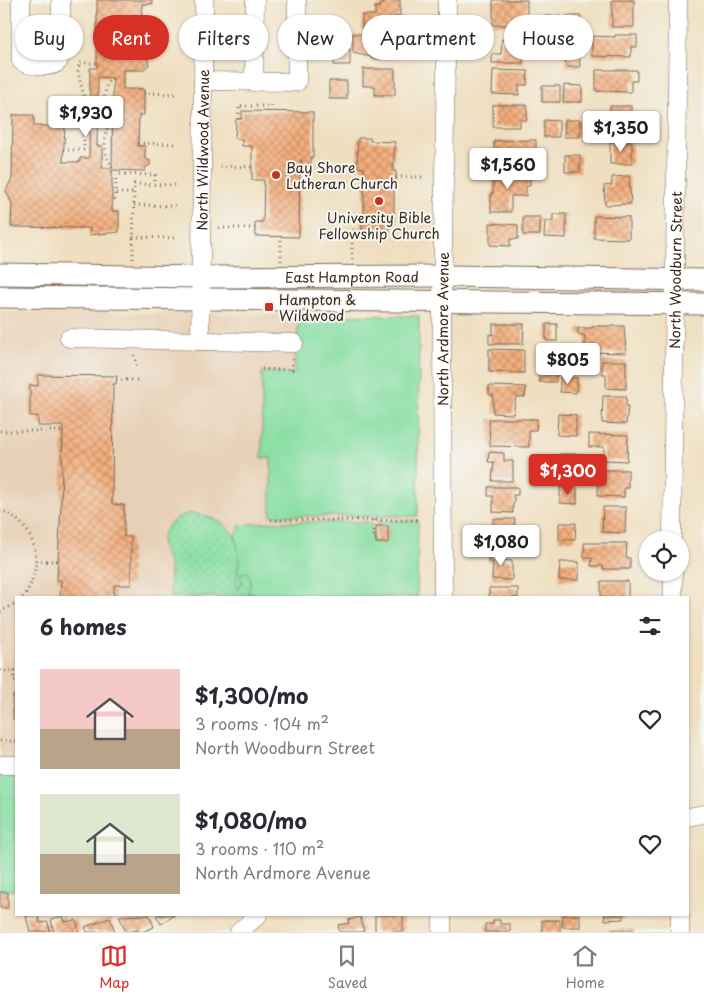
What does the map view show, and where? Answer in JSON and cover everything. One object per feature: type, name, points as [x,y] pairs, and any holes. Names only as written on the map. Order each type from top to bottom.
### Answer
[{"type":"main road","name":"East Hampton Road","points":[[0,274],[201,278],[443,276],[704,280]]},
{"type":"main road","name":"East Hampton Road","points":[[0,298],[704,304]]},
{"type":"street","points":[[21,0],[21,60],[26,65],[52,66],[58,62],[61,54],[61,0]]},
{"type":"street","name":"North Wildwood Avenue","points":[[200,341],[204,0]]},
{"type":"street","points":[[254,82],[256,0]]},
{"type":"street","points":[[203,82],[297,82],[297,0]]},
{"type":"street","name":"North Ardmore Avenue","points":[[442,596],[442,301],[447,0]]},
{"type":"street","name":"North Woodburn Street","points":[[672,531],[678,0]]},
{"type":"street","points":[[69,338],[294,343]]},
{"type":"street","points":[[672,581],[673,596]]},
{"type":"street","points":[[0,765],[15,765]]},
{"type":"street","points":[[689,817],[704,814]]},
{"type":"street","points":[[239,932],[257,916]]},
{"type":"street","points":[[442,916],[442,932]]},
{"type":"street","points":[[680,916],[680,932]]},
{"type":"path","points":[[63,150],[84,150],[84,97],[78,72],[79,63],[96,63]]},
{"type":"path","points":[[112,168],[106,155],[105,147],[105,137],[111,116],[104,99],[107,83],[113,78]]},
{"type":"path","points":[[239,118],[239,106],[271,106],[272,82]]},
{"type":"path","points":[[144,93],[177,94]]},
{"type":"path","points":[[138,143],[176,144]]},
{"type":"path","points":[[220,166],[252,167]]},
{"type":"path","points":[[112,202],[115,202],[116,174],[155,175],[155,184]]},
{"type":"path","points":[[396,176],[423,176]]},
{"type":"path","points":[[133,259],[134,184],[175,185]]},
{"type":"path","points":[[116,193],[134,193]]},
{"type":"path","points":[[134,205],[175,206]]},
{"type":"path","points":[[219,228],[255,228]]},
{"type":"path","points":[[352,261],[352,230],[362,230]]},
{"type":"path","points":[[281,254],[282,236]]},
{"type":"path","points":[[133,237],[174,238]]},
{"type":"path","points":[[262,369],[292,370]]},
{"type":"path","points":[[116,380],[137,380]]},
{"type":"path","points":[[0,431],[63,431]]},
{"type":"path","points":[[0,510],[15,518],[25,528],[32,540],[36,560],[32,582],[23,596]]},
{"type":"path","points":[[271,520],[420,520]]},
{"type":"path","points":[[374,520],[374,539],[376,539]]},
{"type":"path","points":[[36,560],[58,561]]},
{"type":"path","points":[[0,612],[15,604]]},
{"type":"path","points":[[0,671],[15,671]]},
{"type":"path","points":[[0,741],[15,741]]},
{"type":"shaded area","points":[[0,312],[419,316],[417,596],[15,596],[15,890],[0,891]]},
{"type":"green space","points":[[299,315],[419,316],[418,516],[271,516],[271,458],[262,458],[262,372],[294,373]]},
{"type":"green space","points":[[189,513],[209,517],[225,525],[231,531],[238,548],[237,590],[242,582],[240,573],[248,572],[250,588],[247,593],[254,593],[254,596],[170,596],[169,565],[163,551],[162,537],[168,526]]},
{"type":"green space","points":[[378,521],[418,521],[417,596],[254,596],[253,593],[247,593],[242,582],[238,592],[235,581],[239,559],[235,534],[240,529],[239,525],[271,522],[369,522],[371,524],[372,541],[376,543],[388,542],[388,526],[378,526]]},
{"type":"green space","points":[[0,774],[15,774],[15,890],[0,891]]},
{"type":"building","points":[[97,0],[152,0],[152,4],[142,4],[142,15],[97,15]]},
{"type":"building","points":[[384,0],[400,0],[400,15],[375,15],[375,7],[380,7],[380,4],[384,4]]},
{"type":"building","points":[[493,0],[527,0],[527,15],[504,15],[504,25],[494,25]]},
{"type":"building","points":[[612,0],[634,0],[634,27],[612,27]]},
{"type":"building","points":[[353,34],[362,34],[362,55],[353,53]]},
{"type":"building","points":[[615,35],[637,35],[637,47],[631,47],[631,57],[593,56],[593,36],[615,37]]},
{"type":"building","points":[[502,39],[504,39],[504,60],[523,60],[523,63],[492,63],[494,54],[501,54]]},
{"type":"building","points":[[97,60],[148,60],[149,65],[143,70],[123,70],[123,89],[144,89],[144,115],[139,115],[138,146],[145,146],[145,159],[150,161],[150,165],[145,168],[145,171],[112,170],[112,211],[119,211],[119,232],[89,235],[90,228],[11,227],[12,203],[6,191],[12,178],[13,115],[34,115],[34,126],[65,126],[63,162],[80,162],[80,158],[89,158],[90,68],[97,68]],"holes":[[[98,77],[113,78],[112,168],[102,168],[102,146],[97,146]]]},
{"type":"building","points":[[334,60],[350,60],[350,65],[334,65]]},
{"type":"building","points":[[566,60],[580,60],[580,67],[566,67]]},
{"type":"building","points":[[363,69],[395,69],[395,95],[375,95],[375,86],[363,86]]},
{"type":"building","points":[[493,70],[528,71],[527,85],[519,85],[519,95],[492,94]]},
{"type":"building","points":[[596,70],[637,70],[637,81],[631,81],[631,92],[596,91]]},
{"type":"building","points":[[329,81],[347,81],[347,99],[329,99]]},
{"type":"building","points":[[564,85],[582,86],[582,102],[563,102]]},
{"type":"building","points":[[542,86],[560,86],[560,102],[542,102]]},
{"type":"building","points":[[493,105],[527,105],[527,120],[520,120],[520,127],[493,127]]},
{"type":"building","points":[[610,106],[631,106],[631,129],[611,129]]},
{"type":"building","name":"Bay Shore Lutheran Church","points":[[242,111],[313,112],[313,157],[311,157],[311,169],[302,169],[302,160],[300,160],[299,237],[255,236],[255,222],[263,222],[264,180],[252,180],[252,146],[242,146],[242,139],[235,139],[236,119],[242,119]]},
{"type":"building","points":[[66,117],[78,117],[78,126],[66,126]]},
{"type":"building","points":[[544,120],[559,121],[559,137],[544,137]]},
{"type":"building","points":[[565,120],[580,120],[580,137],[564,137]]},
{"type":"building","name":"University Bible Fellowship Church","points":[[358,138],[370,138],[370,141],[395,142],[393,171],[396,171],[396,182],[394,182],[394,225],[389,226],[389,238],[362,237],[364,168],[357,167]]},
{"type":"building","points":[[536,140],[536,165],[512,163],[512,170],[494,170],[494,141]]},
{"type":"building","points":[[610,142],[632,142],[632,164],[610,164]]},
{"type":"building","points":[[565,155],[580,155],[580,172],[565,172]]},
{"type":"building","points":[[493,173],[530,173],[530,186],[526,186],[526,196],[511,196],[511,212],[491,212]]},
{"type":"building","points":[[629,176],[631,204],[605,205],[604,186],[612,185],[612,177]]},
{"type":"building","points":[[553,214],[566,214],[566,238],[544,237],[545,221],[553,221]]},
{"type":"building","points":[[594,216],[629,217],[629,239],[594,238]]},
{"type":"building","points":[[523,217],[540,217],[540,235],[523,235]]},
{"type":"building","points":[[490,223],[518,225],[518,239],[510,239],[510,246],[490,245]]},
{"type":"building","points":[[493,324],[524,324],[523,344],[489,344],[489,334],[493,335]]},
{"type":"building","points":[[546,324],[557,324],[557,341],[546,341]]},
{"type":"building","points":[[593,326],[624,326],[626,353],[585,352],[585,335],[578,335],[578,328],[593,328]]},
{"type":"building","points":[[489,349],[524,350],[524,373],[489,372]]},
{"type":"building","points":[[602,361],[626,361],[626,389],[606,388],[606,374],[602,374]]},
{"type":"building","points":[[539,364],[556,364],[556,382],[539,382]]},
{"type":"building","points":[[38,375],[117,376],[116,384],[113,384],[112,504],[124,505],[124,537],[131,537],[131,585],[114,585],[114,596],[60,596],[61,580],[57,580],[63,426],[38,426],[38,416],[30,416],[30,385],[38,386]]},
{"type":"building","points":[[560,377],[577,378],[576,393],[560,392]]},
{"type":"building","points":[[489,386],[526,387],[525,397],[516,397],[513,414],[493,413],[493,395],[489,395]]},
{"type":"building","points":[[603,396],[626,396],[626,406],[628,406],[626,424],[602,423]]},
{"type":"building","points":[[558,414],[576,415],[576,436],[557,435]]},
{"type":"building","points":[[489,419],[537,419],[536,430],[529,430],[529,447],[490,446]]},
{"type":"building","points":[[589,434],[628,435],[627,461],[604,460],[604,447],[589,447]]},
{"type":"building","points":[[489,452],[504,453],[504,461],[513,461],[513,481],[492,481],[494,462],[488,462]]},
{"type":"building","points":[[559,454],[576,454],[576,467],[559,467]]},
{"type":"building","points":[[605,470],[628,470],[628,488],[624,488],[624,497],[598,496],[598,484],[605,482]]},
{"type":"building","points":[[488,487],[518,487],[518,495],[513,495],[515,502],[513,504],[513,513],[493,512],[493,496],[488,496]]},
{"type":"building","points":[[560,487],[577,488],[577,504],[560,503]]},
{"type":"building","points":[[603,507],[626,507],[625,533],[602,532]]},
{"type":"building","points":[[493,519],[515,519],[512,542],[493,542]]},
{"type":"building","points":[[559,523],[576,523],[575,540],[559,540]]},
{"type":"building","points":[[376,526],[388,526],[388,543],[376,543]]},
{"type":"building","points":[[584,543],[627,543],[626,558],[630,558],[630,569],[603,569],[603,566],[591,566],[592,558],[584,558]]},
{"type":"building","points":[[488,553],[503,554],[503,560],[512,561],[512,580],[492,579],[493,562],[488,562]]},
{"type":"building","points":[[560,562],[579,562],[579,580],[559,580]]},
{"type":"building","points":[[601,581],[628,581],[628,596],[601,596]]},
{"type":"building","points":[[489,588],[518,588],[518,596],[489,596]]},
{"type":"building","points":[[13,695],[15,695],[15,719],[13,719]]},
{"type":"building","points":[[0,892],[8,892],[8,908],[0,908]]},
{"type":"building","points":[[26,916],[38,916],[40,923],[48,922],[50,932],[30,932]]},
{"type":"building","points":[[63,916],[65,922],[76,920],[79,932],[54,932],[51,919]]},
{"type":"building","points":[[119,916],[149,916],[154,927],[142,932],[138,930],[126,932]]},
{"type":"building","points":[[157,916],[173,916],[161,924]]},
{"type":"building","points":[[375,916],[403,916],[403,932],[375,932]]},
{"type":"building","points":[[563,916],[580,916],[580,927],[562,927]]},
{"type":"building","points":[[604,916],[624,916],[624,919],[605,920]]},
{"type":"building","points":[[360,917],[364,932],[340,932],[338,925],[349,923],[348,920]]},
{"type":"building","points":[[110,918],[115,932],[87,932],[85,927]]},
{"type":"building","points":[[493,920],[500,920],[500,924],[510,924],[510,932],[485,932],[485,924],[493,924]]},
{"type":"building","points":[[542,920],[560,920],[560,932],[542,932]]},
{"type":"building","points":[[610,930],[634,930],[634,932],[610,932]]},
{"type":"place","name":"Bay Shore Lutheran Church","points":[[276,175]]},
{"type":"place","name":"University Bible Fellowship Church","points":[[379,201]]},
{"type":"place","name":"Hampton & Wildwood","points":[[269,307]]}]
